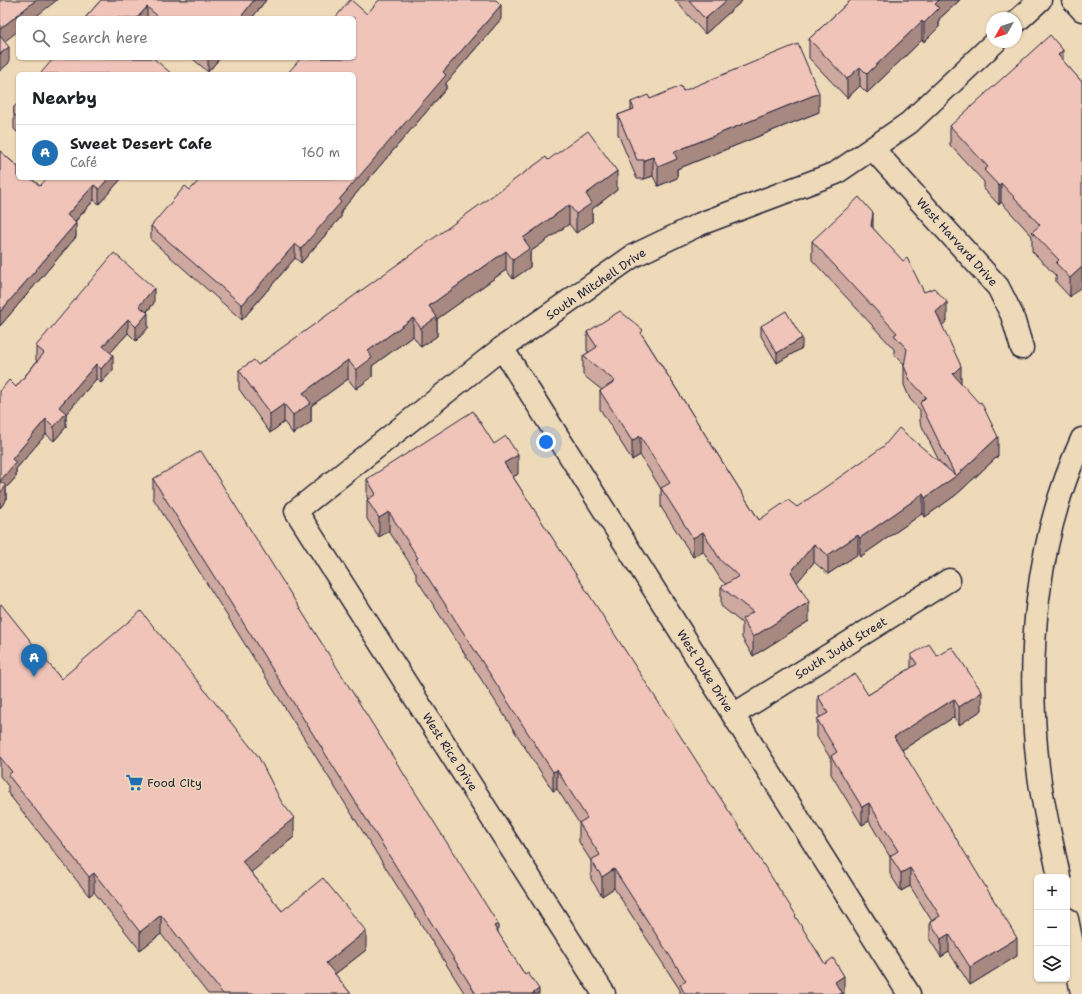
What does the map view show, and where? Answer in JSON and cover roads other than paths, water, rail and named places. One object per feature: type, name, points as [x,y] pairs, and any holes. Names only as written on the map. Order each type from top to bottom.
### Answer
[{"type":"street","points":[[1022,16],[1040,0]]},
{"type":"street","points":[[1073,0],[1082,10]]},
{"type":"street","name":"South Mitchell Drive","points":[[296,511],[502,348],[633,256],[700,224],[836,172],[873,149],[909,123],[989,48]]},
{"type":"street","name":"West Harvard Drive","points":[[873,149],[998,287],[1012,315],[1022,348]]},
{"type":"street","name":"West Duke Drive","points":[[502,348],[909,994]]},
{"type":"street","points":[[1058,874],[1038,769],[1032,670],[1038,591],[1050,531],[1075,471],[1082,439]]},
{"type":"street","name":"West Rice Drive","points":[[296,511],[604,994]]},
{"type":"street","name":"South Judd Street","points":[[733,715],[949,580]]},
{"type":"street","points":[[1070,934],[1082,993]]},
{"type":"place","name":"Sweet Desert Cafe","points":[[34,677]]},
{"type":"place","name":"Food City","points":[[134,783]]}]
